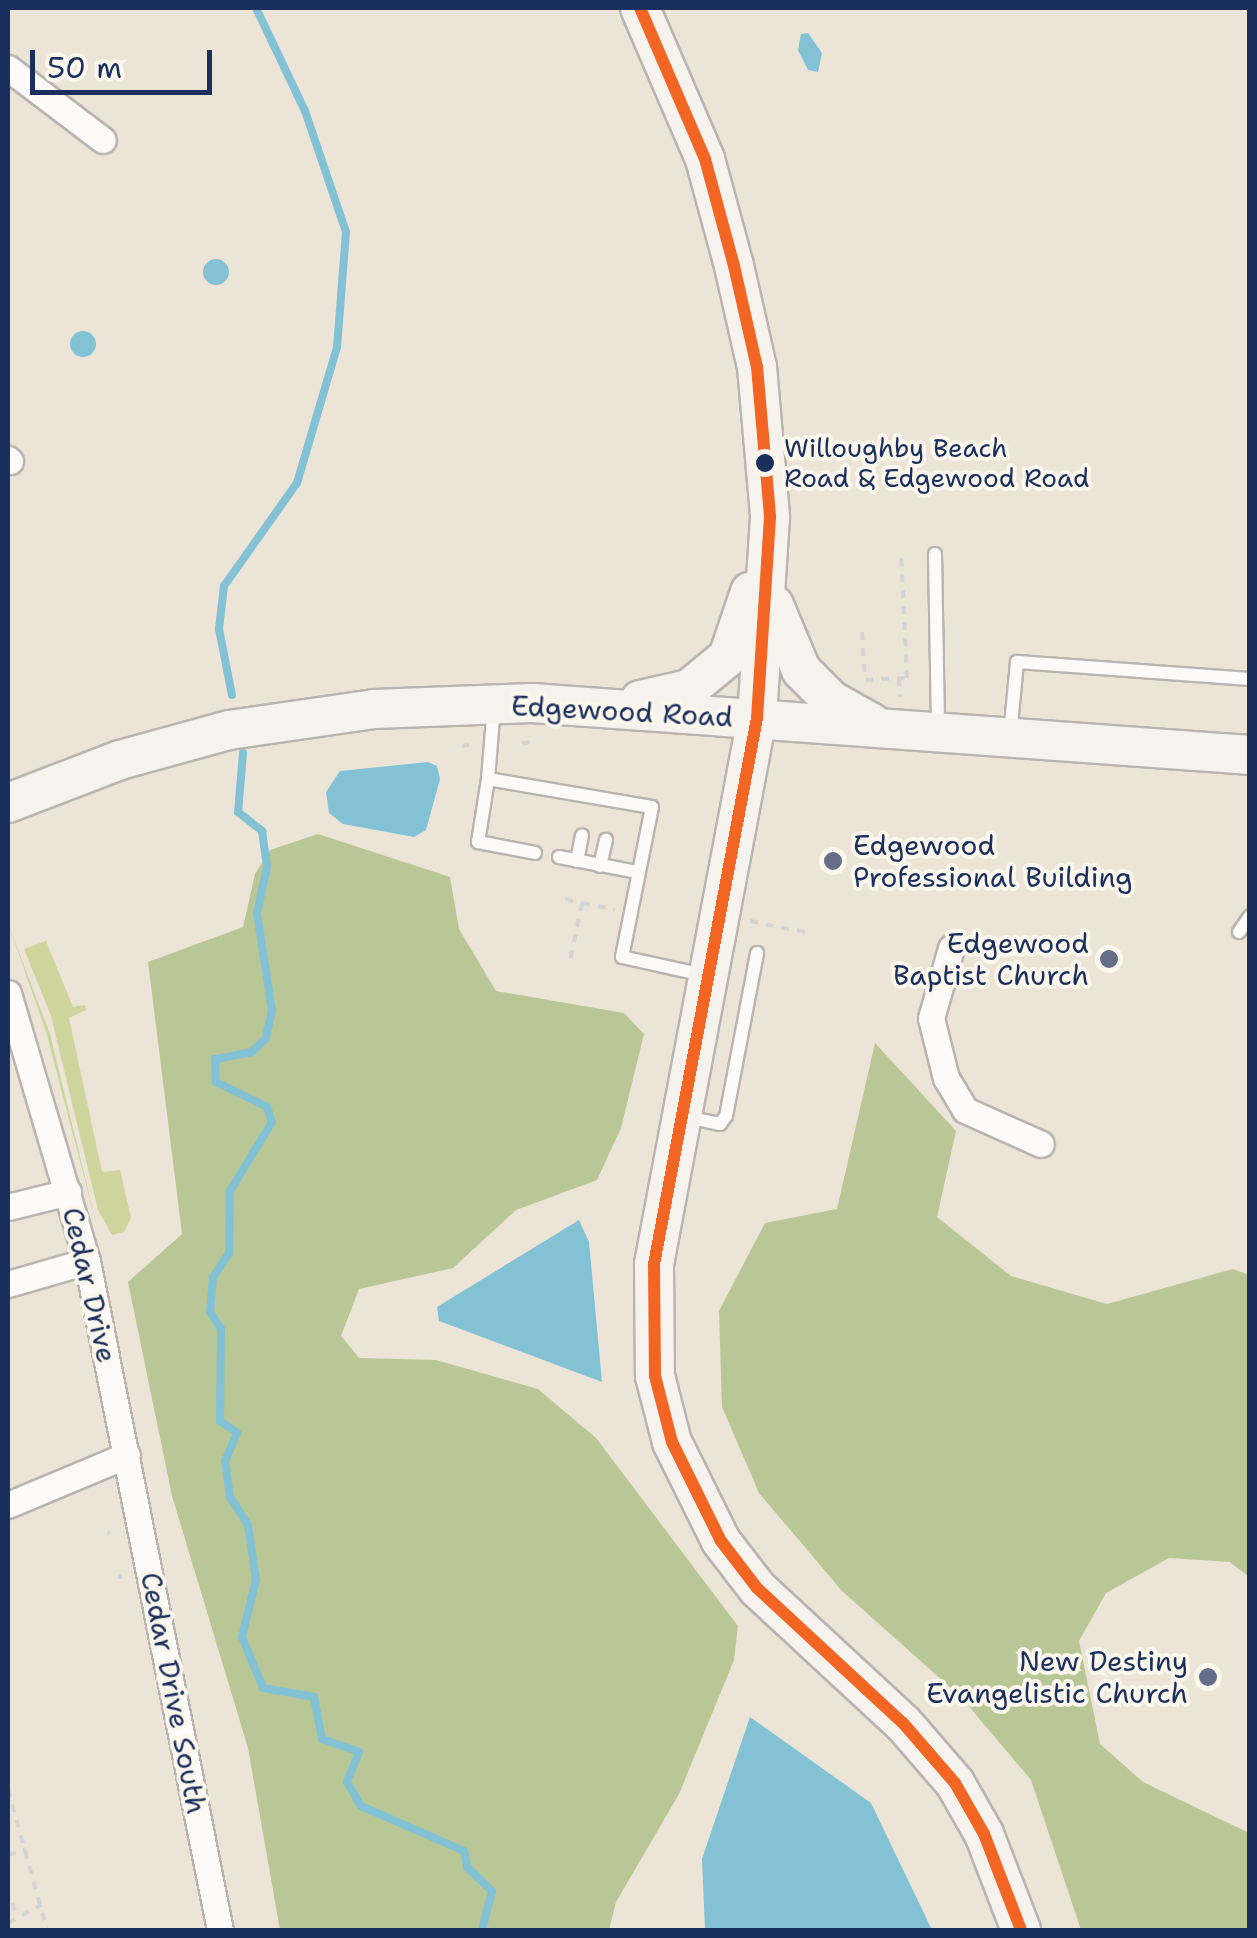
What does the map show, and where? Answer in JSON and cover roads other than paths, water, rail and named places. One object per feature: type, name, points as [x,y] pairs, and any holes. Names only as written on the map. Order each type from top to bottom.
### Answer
[{"type":"street","points":[[640,8],[705,159],[734,266],[758,367],[770,517],[757,718],[680,1116],[650,1302],[656,1376],[672,1442],[721,1541],[757,1588],[903,1722],[955,1783],[984,1834],[1021,1930]]},
{"type":"street","points":[[8,68],[103,140]]},
{"type":"street","points":[[600,707],[674,695],[703,681],[728,657],[770,517]]},
{"type":"street","points":[[767,584],[801,670],[832,700],[891,714]]},
{"type":"street","name":"Edgewood Road","points":[[8,803],[120,760],[229,730],[374,710],[495,704],[757,718],[891,714],[938,733],[1250,755]]},
{"type":"street","points":[[951,948],[931,1018],[946,1078],[965,1110],[1040,1144]]},
{"type":"street","name":"Cedar Drive","points":[[8,993],[87,1260],[128,1455]]},
{"type":"street","points":[[8,1207],[68,1192]]},
{"type":"street","points":[[8,1284],[87,1260]]},
{"type":"street","points":[[8,1505],[128,1455]]},
{"type":"street","name":"Cedar Drive South","points":[[128,1455],[220,1930]]},
{"type":"lane","points":[[935,554],[938,733]]},
{"type":"lane","points":[[1010,738],[1017,662],[1250,679]]},
{"type":"lane","points":[[495,704],[478,842],[535,853]]},
{"type":"lane","points":[[488,780],[588,804],[614,801],[652,807],[622,958],[706,975]]},
{"type":"lane","points":[[611,816],[614,801]]},
{"type":"lane","points":[[578,861],[582,836]]},
{"type":"lane","points":[[600,866],[606,840]]},
{"type":"lane","points":[[559,857],[637,872]]},
{"type":"lane","points":[[1239,932],[1250,916]]},
{"type":"lane","points":[[680,1116],[720,1124],[726,1116],[757,953]]},
{"type":"water","points":[[808,33],[822,53],[818,72],[808,70],[798,50],[801,34]]},
{"type":"water","points":[[216,259],[225,263],[229,272],[225,281],[216,285],[207,281],[203,272],[207,263]]},
{"type":"water","points":[[83,331],[92,335],[96,344],[92,353],[83,357],[74,353],[70,344],[74,335]]},
{"type":"water","points":[[428,762],[437,766],[440,779],[426,830],[414,837],[343,824],[329,813],[326,792],[340,771]]},
{"type":"water","points":[[579,1220],[589,1242],[602,1382],[439,1321],[437,1307]]},
{"type":"water","points":[[750,1717],[871,1803],[932,1930],[705,1930],[702,1859]]},
{"type":"waterway","points":[[232,695],[219,629],[224,586],[297,483],[337,347],[346,232],[305,111],[256,8]]},
{"type":"waterway","points":[[243,753],[238,812],[262,831],[267,867],[257,913],[272,1011],[266,1038],[252,1052],[215,1059],[216,1082],[267,1107],[272,1122],[230,1191],[229,1253],[213,1278],[210,1312],[221,1329],[220,1421],[237,1433],[225,1461],[230,1497],[248,1525],[256,1580],[242,1637],[263,1688],[314,1697],[322,1739],[359,1752],[347,1782],[361,1806],[464,1851],[467,1867],[492,1891],[482,1930]]},
{"type":"place","name":"Willoughby Beach Road & Edgewood Road","points":[[765,463]]},
{"type":"place","name":"Edgewood Professional Building","points":[[833,861]]},
{"type":"place","name":"Edgewood Baptist Church","points":[[1109,959]]},
{"type":"place","name":"New Destiny Evangelistic Church","points":[[1208,1677]]}]
